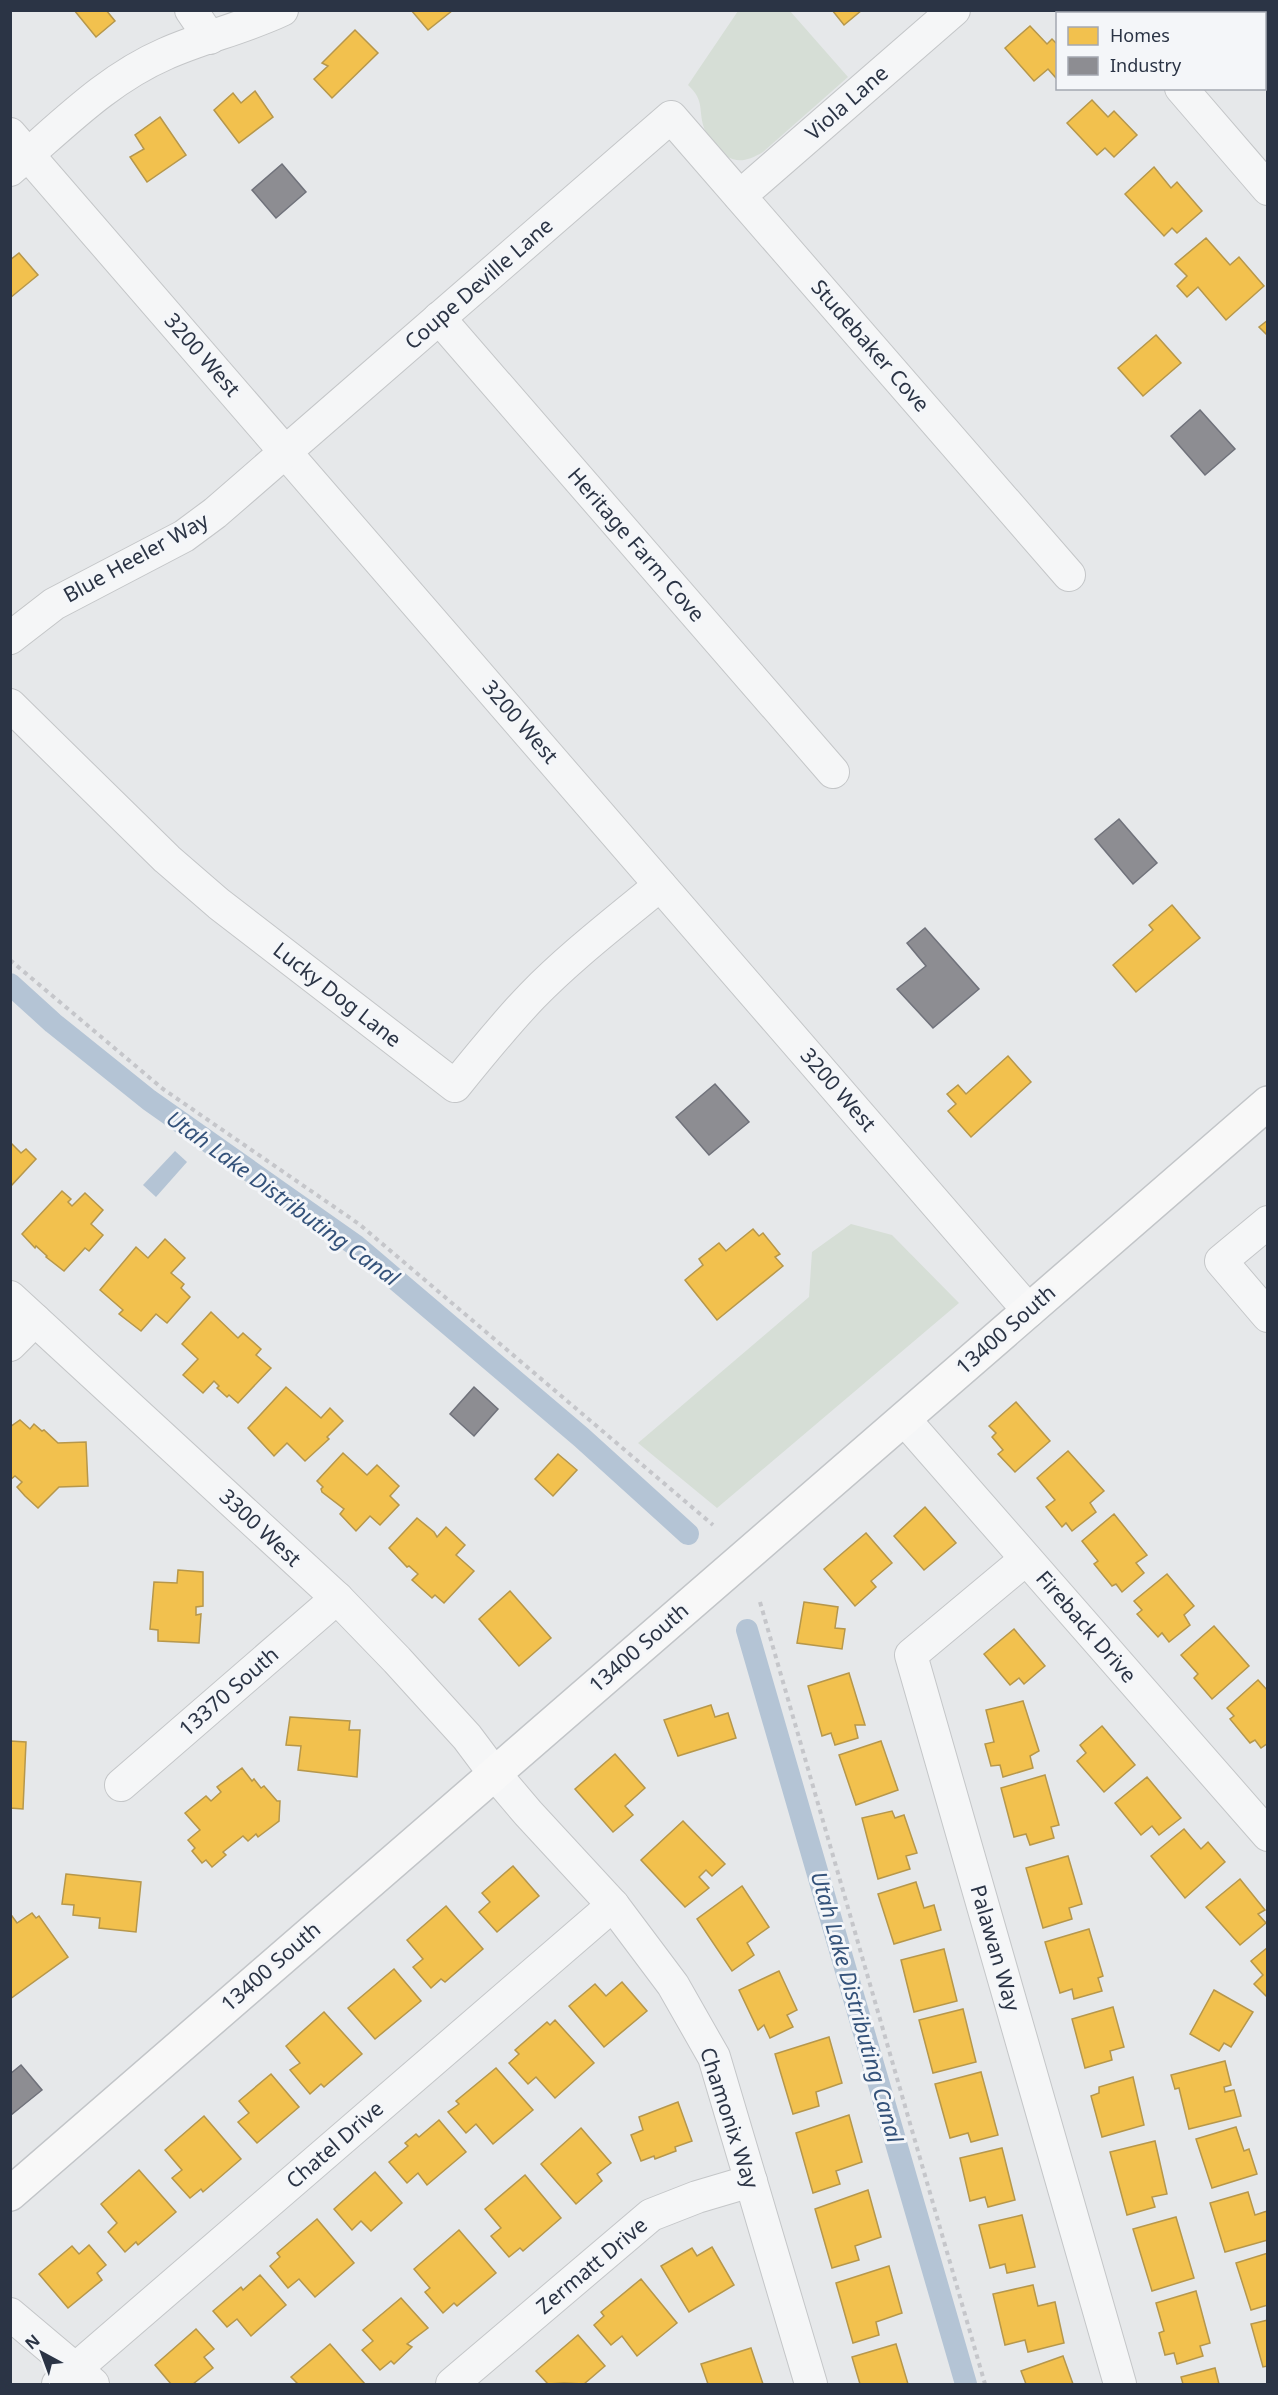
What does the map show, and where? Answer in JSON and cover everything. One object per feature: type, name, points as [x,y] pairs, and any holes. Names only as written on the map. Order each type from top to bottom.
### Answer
[{"type":"main road","name":"13400 South","points":[[10,2194],[1268,1103]]},
{"type":"street","points":[[191,10],[210,38]]},
{"type":"street","points":[[16,153],[124,76],[165,54],[252,24],[282,10]]},
{"type":"street","name":"Viola Lane","points":[[740,196],[954,10]]},
{"type":"street","points":[[1183,90],[1268,189]]},
{"type":"street","name":"Studebaker Cove","points":[[671,117],[1069,574]]},
{"type":"street","name":"Coupe Deville Lane","points":[[286,451],[671,117]]},
{"type":"street","name":"3200 West","points":[[16,153],[286,451],[1029,1311]]},
{"type":"street","name":"Heritage Farm Cove","points":[[438,318],[833,772]]},
{"type":"street","name":"Blue Heeler Way","points":[[10,638],[54,604],[184,536],[215,513],[286,451]]},
{"type":"street","name":"Lucky Dog Lane","points":[[10,705],[167,859],[219,904],[455,1086],[533,995],[570,960],[660,885]]},
{"type":"street","points":[[1268,1222],[1221,1262],[1268,1316]]},
{"type":"street","name":"3300 West","points":[[10,1297],[337,1598],[467,1737],[494,1773]]},
{"type":"street","points":[[10,1345],[35,1320]]},
{"type":"street","name":"Fireback Drive","points":[[904,1419],[1268,1836]]},
{"type":"street","name":"Palawan Way","points":[[1026,1558],[911,1655],[1120,2385]]},
{"type":"street","name":"13370 South","points":[[121,1785],[337,1598]]},
{"type":"street","name":"Chamonix Way","points":[[494,1773],[613,1905],[674,1984],[714,2057],[811,2385]]},
{"type":"street","name":"Chatel Drive","points":[[76,2379],[613,1905]]},
{"type":"street","name":"Zermatt Drive","points":[[453,2385],[651,2215],[698,2197],[751,2181]]},
{"type":"street","points":[[10,2314],[76,2379]]},
{"type":"path","points":[[10,960],[163,1089],[358,1224],[713,1525]]},
{"type":"path","points":[[760,1602],[985,2385]]},
{"type":"shaded area","points":[[738,11],[790,11],[848,77],[763,152],[742,160],[725,155],[710,138],[704,128],[697,96],[688,85]]},
{"type":"shaded area","points":[[851,1224],[892,1235],[959,1303],[717,1508],[638,1443],[809,1297],[812,1252]]},
{"type":"water","points":[[175,1151],[187,1162],[156,1197],[143,1185]]},
{"type":"building: Homes","points":[[74,10],[106,10],[115,21],[96,37]]},
{"type":"building: Homes","points":[[411,10],[453,10],[428,30]]},
{"type":"building: Homes","points":[[832,10],[862,10],[844,25]]},
{"type":"building: Homes","points":[[1205,10],[1240,10],[1242,12],[1203,12]]},
{"type":"building: Homes","points":[[1030,26],[1047,44],[1052,39],[1056,43],[1056,78],[1048,69],[1034,81],[1005,48]]},
{"type":"building: Homes","points":[[355,30],[378,53],[332,98],[314,79],[328,66],[322,63]]},
{"type":"building: Homes","points":[[1266,40],[1268,41],[1268,74],[1266,76]]},
{"type":"building: Homes","points":[[255,91],[273,117],[239,143],[214,110],[233,93],[241,103]]},
{"type":"building: Homes","points":[[1092,100],[1108,117],[1114,111],[1137,135],[1114,157],[1105,148],[1097,155],[1067,123]]},
{"type":"building: Homes","points":[[160,117],[186,155],[147,182],[130,157],[144,149],[135,135]]},
{"type":"building: Homes","points":[[1154,167],[1171,188],[1177,182],[1202,211],[1177,233],[1172,228],[1164,236],[1125,194]]},
{"type":"building: Homes","points":[[1206,238],[1230,265],[1239,257],[1264,286],[1226,320],[1198,287],[1187,297],[1177,286],[1187,276],[1175,264]]},
{"type":"building: Homes","points":[[19,253],[38,275],[10,298],[10,260]]},
{"type":"building: Homes","points":[[1268,320],[1268,336],[1259,327]]},
{"type":"building: Homes","points":[[1156,335],[1181,363],[1143,396],[1118,368]]},
{"type":"building: Homes","points":[[1172,905],[1200,938],[1136,992],[1113,965],[1153,930],[1149,925]]},
{"type":"building: Homes","points":[[1008,1056],[1031,1082],[971,1137],[948,1111],[956,1104],[947,1094],[958,1085],[966,1094]]},
{"type":"building: Homes","points":[[10,1142],[21,1153],[26,1149],[36,1159],[10,1187]]},
{"type":"building: Homes","points":[[62,1191],[71,1199],[68,1202],[72,1206],[85,1193],[103,1210],[91,1224],[103,1235],[89,1251],[85,1248],[64,1271],[36,1246],[35,1248],[22,1234]]},
{"type":"building: Homes","points":[[753,1229],[759,1236],[763,1233],[780,1254],[775,1257],[783,1266],[717,1320],[685,1280],[703,1265],[699,1259],[719,1243],[726,1251]]},
{"type":"building: Homes","points":[[165,1239],[185,1258],[171,1273],[184,1284],[181,1288],[190,1297],[167,1323],[156,1314],[141,1331],[119,1314],[123,1310],[100,1290],[136,1247],[148,1258]]},
{"type":"building: Homes","points":[[211,1312],[238,1338],[243,1333],[261,1349],[256,1355],[271,1368],[238,1403],[217,1388],[219,1386],[214,1381],[203,1393],[183,1375],[198,1359],[182,1344]]},
{"type":"building: Homes","points":[[286,1387],[321,1418],[330,1408],[343,1421],[327,1437],[329,1439],[305,1461],[287,1443],[274,1456],[248,1428]]},
{"type":"building: Homes","points":[[1016,1402],[1050,1441],[1015,1472],[998,1454],[1003,1450],[992,1437],[996,1433],[989,1426]]},
{"type":"building: Homes","points":[[20,1420],[30,1429],[34,1424],[42,1431],[44,1430],[58,1443],[86,1442],[88,1486],[59,1487],[38,1508],[25,1496],[17,1487],[22,1482],[15,1476],[10,1480],[10,1427]]},
{"type":"building: Homes","points":[[1068,1451],[1104,1491],[1090,1503],[1096,1512],[1072,1531],[1066,1523],[1062,1527],[1046,1507],[1055,1500],[1037,1478]]},
{"type":"building: Homes","points":[[343,1453],[367,1475],[377,1465],[399,1486],[390,1496],[399,1505],[380,1525],[370,1516],[356,1531],[340,1514],[344,1509],[322,1492],[323,1487],[317,1481]]},
{"type":"building: Homes","points":[[558,1454],[577,1470],[553,1496],[535,1479]]},
{"type":"building: Homes","points":[[925,1507],[956,1543],[924,1570],[894,1536]]},
{"type":"building: Homes","points":[[1114,1514],[1147,1555],[1136,1563],[1144,1573],[1122,1592],[1116,1584],[1112,1586],[1094,1564],[1098,1561],[1082,1541]]},
{"type":"building: Homes","points":[[417,1518],[437,1537],[446,1527],[465,1545],[456,1555],[474,1571],[444,1603],[435,1595],[432,1598],[412,1580],[418,1574],[409,1566],[407,1567],[389,1548]]},
{"type":"building: Homes","points":[[866,1533],[892,1563],[871,1581],[876,1587],[855,1606],[824,1569]]},
{"type":"building: Homes","points":[[178,1570],[203,1572],[203,1606],[196,1607],[196,1615],[201,1614],[199,1643],[158,1641],[158,1630],[150,1629],[154,1582],[177,1583]]},
{"type":"building: Homes","points":[[1167,1574],[1194,1606],[1184,1615],[1190,1625],[1169,1642],[1162,1633],[1158,1637],[1137,1614],[1142,1610],[1134,1601]]},
{"type":"building: Homes","points":[[510,1591],[551,1638],[519,1666],[479,1619]]},
{"type":"building: Homes","points":[[804,1602],[838,1607],[835,1628],[845,1629],[842,1649],[797,1643]]},
{"type":"building: Homes","points":[[1214,1626],[1249,1666],[1212,1699],[1194,1678],[1198,1674],[1181,1655]]},
{"type":"building: Homes","points":[[1014,1629],[1045,1666],[1024,1684],[1019,1678],[1010,1685],[984,1654]]},
{"type":"building: Homes","points":[[849,1673],[865,1725],[855,1725],[858,1738],[835,1745],[831,1733],[822,1736],[808,1686]]},
{"type":"building: Homes","points":[[1258,1680],[1268,1691],[1268,1743],[1261,1748],[1255,1740],[1250,1743],[1230,1719],[1234,1716],[1227,1708]]},
{"type":"building: Homes","points":[[1023,1701],[1039,1751],[1030,1756],[1033,1768],[1003,1777],[1000,1765],[991,1766],[985,1744],[994,1742],[986,1710]]},
{"type":"building: Homes","points":[[711,1705],[715,1717],[728,1713],[736,1738],[678,1756],[664,1720]]},
{"type":"building: Homes","points":[[290,1717],[350,1721],[349,1730],[360,1730],[357,1777],[298,1770],[301,1746],[286,1745]]},
{"type":"building: Homes","points":[[1102,1726],[1135,1765],[1104,1792],[1077,1761],[1086,1753],[1080,1745]]},
{"type":"building: Homes","points":[[10,1741],[26,1742],[23,1809],[10,1808]]},
{"type":"building: Homes","points":[[881,1741],[898,1790],[856,1805],[839,1755]]},
{"type":"building: Homes","points":[[615,1754],[645,1788],[625,1806],[633,1815],[613,1832],[575,1789]]},
{"type":"building: Homes","points":[[242,1768],[252,1781],[254,1779],[261,1788],[264,1786],[277,1801],[280,1801],[279,1821],[258,1837],[256,1834],[248,1841],[243,1836],[223,1852],[226,1855],[212,1867],[206,1860],[202,1863],[192,1851],[195,1848],[188,1840],[200,1830],[185,1813],[206,1796],[211,1801],[221,1792],[217,1787]]},
{"type":"building: Homes","points":[[1045,1775],[1059,1825],[1051,1827],[1054,1838],[1030,1845],[1026,1834],[1014,1837],[1001,1788]]},
{"type":"building: Homes","points":[[1147,1777],[1181,1818],[1159,1835],[1152,1826],[1141,1835],[1115,1803]]},
{"type":"building: Homes","points":[[892,1811],[895,1818],[904,1815],[917,1853],[906,1856],[910,1869],[878,1879],[862,1818]]},
{"type":"building: Homes","points":[[683,1821],[725,1864],[712,1876],[706,1870],[699,1877],[709,1888],[685,1907],[641,1860]]},
{"type":"building: Homes","points":[[1184,1829],[1201,1849],[1208,1842],[1225,1862],[1185,1898],[1151,1856]]},
{"type":"building: Homes","points":[[1068,1856],[1082,1904],[1069,1908],[1072,1919],[1043,1928],[1026,1868]]},
{"type":"building: Homes","points":[[513,1866],[539,1896],[497,1932],[479,1912],[490,1902],[482,1893]]},
{"type":"building: Homes","points":[[66,1874],[141,1882],[136,1932],[99,1928],[100,1918],[73,1915],[74,1905],[62,1904]]},
{"type":"building: Homes","points":[[1240,1879],[1265,1910],[1258,1914],[1266,1923],[1240,1945],[1206,1907]]},
{"type":"building: Homes","points":[[916,1882],[924,1908],[934,1905],[941,1930],[894,1944],[878,1894]]},
{"type":"building: Homes","points":[[742,1886],[769,1927],[747,1943],[754,1955],[732,1971],[697,1919]]},
{"type":"building: Homes","points":[[446,1906],[483,1949],[445,1982],[441,1979],[431,1988],[413,1967],[423,1959],[407,1940]]},
{"type":"building: Homes","points":[[32,1913],[36,1918],[39,1916],[68,1957],[10,1999],[10,1917],[12,1916],[17,1923]]},
{"type":"building: Homes","points":[[1089,1929],[1103,1976],[1098,1978],[1102,1991],[1074,1999],[1072,1989],[1060,1993],[1045,1942]]},
{"type":"building: Homes","points":[[1268,1947],[1268,1998],[1254,1984],[1263,1975],[1251,1961]]},
{"type":"building: Homes","points":[[944,1949],[957,2001],[914,2012],[901,1960]]},
{"type":"building: Homes","points":[[394,1969],[421,2001],[375,2039],[348,2008]]},
{"type":"building: Homes","points":[[779,1971],[797,2010],[787,2015],[793,2027],[770,2038],[764,2025],[758,2030],[739,1990]]},
{"type":"building: Homes","points":[[622,1982],[647,2011],[604,2047],[569,2006],[595,1984],[606,1996]]},
{"type":"building: Homes","points":[[1214,1990],[1253,2012],[1231,2047],[1224,2043],[1219,2051],[1190,2034]]},
{"type":"building: Homes","points":[[1113,2007],[1124,2047],[1110,2051],[1112,2060],[1085,2068],[1072,2019]]},
{"type":"building: Homes","points":[[963,2009],[976,2062],[933,2073],[919,2020]]},
{"type":"building: Homes","points":[[324,2012],[362,2054],[324,2087],[321,2084],[310,2094],[290,2070],[300,2063],[286,2046]]},
{"type":"building: Homes","points":[[555,2020],[594,2063],[555,2098],[536,2077],[528,2084],[509,2063],[519,2054],[515,2050],[547,2022],[550,2025]]},
{"type":"building: Homes","points":[[829,2037],[842,2083],[816,2092],[819,2106],[793,2114],[775,2054]]},
{"type":"building: Homes","points":[[1225,2061],[1231,2085],[1224,2087],[1225,2092],[1234,2090],[1241,2116],[1189,2129],[1179,2088],[1175,2089],[1171,2075]]},
{"type":"building: Homes","points":[[496,2068],[533,2110],[493,2144],[476,2124],[466,2133],[448,2112],[459,2104],[456,2101]]},
{"type":"building: Homes","points":[[981,2072],[998,2135],[971,2142],[968,2133],[950,2138],[935,2084]]},
{"type":"building: Homes","points":[[271,2074],[299,2107],[257,2143],[238,2122],[249,2113],[239,2101]]},
{"type":"building: Homes","points":[[1133,2077],[1144,2125],[1102,2137],[1091,2096],[1099,2093],[1099,2087]]},
{"type":"building: Homes","points":[[678,2102],[692,2141],[675,2147],[676,2151],[655,2159],[654,2156],[641,2161],[631,2135],[643,2130],[639,2117]]},
{"type":"building: Homes","points":[[849,2115],[862,2162],[836,2171],[840,2184],[813,2193],[796,2133]]},
{"type":"building: Homes","points":[[204,2116],[241,2159],[203,2192],[201,2189],[190,2198],[172,2178],[182,2170],[165,2150]]},
{"type":"building: Homes","points":[[439,2120],[466,2152],[427,2185],[418,2173],[407,2183],[389,2162],[408,2146],[405,2143],[416,2134],[419,2137]]},
{"type":"building: Homes","points":[[1236,2127],[1244,2151],[1249,2149],[1257,2174],[1212,2188],[1196,2139]]},
{"type":"building: Homes","points":[[581,2128],[611,2163],[597,2174],[602,2181],[576,2204],[541,2164]]},
{"type":"building: Homes","points":[[1155,2141],[1167,2194],[1152,2197],[1155,2207],[1127,2215],[1110,2152]]},
{"type":"building: Homes","points":[[1002,2148],[1015,2200],[988,2207],[985,2197],[970,2201],[960,2158]]},
{"type":"building: Homes","points":[[139,2170],[176,2212],[138,2245],[136,2242],[125,2252],[108,2232],[117,2223],[101,2204]]},
{"type":"building: Homes","points":[[375,2172],[402,2203],[371,2231],[361,2221],[352,2230],[334,2209]]},
{"type":"building: Homes","points":[[525,2175],[561,2218],[523,2251],[520,2248],[509,2257],[491,2236],[501,2228],[485,2209]]},
{"type":"building: Homes","points":[[868,2190],[881,2237],[855,2246],[859,2260],[832,2268],[815,2209]]},
{"type":"building: Homes","points":[[1248,2192],[1255,2215],[1267,2211],[1268,2240],[1225,2252],[1210,2203]]},
{"type":"building: Homes","points":[[1022,2215],[1035,2267],[1007,2273],[1005,2264],[990,2268],[979,2225]]},
{"type":"building: Homes","points":[[1176,2217],[1194,2278],[1152,2291],[1133,2229]]},
{"type":"building: Homes","points":[[317,2219],[354,2263],[315,2297],[299,2279],[288,2288],[270,2266],[280,2257],[277,2253]]},
{"type":"building: Homes","points":[[459,2230],[496,2273],[457,2306],[454,2303],[443,2313],[425,2292],[430,2288],[414,2269]]},
{"type":"building: Homes","points":[[89,2245],[106,2265],[97,2273],[102,2280],[68,2308],[39,2274],[72,2246],[79,2254]]},
{"type":"building: Homes","points":[[712,2247],[734,2285],[689,2312],[661,2266],[692,2248],[697,2256]]},
{"type":"building: Homes","points":[[1268,2253],[1268,2305],[1251,2310],[1236,2263]]},
{"type":"building: Homes","points":[[889,2266],[902,2313],[876,2322],[879,2335],[853,2343],[836,2283]]},
{"type":"building: Homes","points":[[260,2275],[286,2305],[251,2336],[237,2319],[227,2327],[213,2311],[241,2287],[243,2290]]},
{"type":"building: Homes","points":[[641,2279],[677,2323],[637,2356],[622,2336],[611,2345],[594,2325],[604,2316],[601,2312]]},
{"type":"building: Homes","points":[[1033,2285],[1038,2306],[1055,2302],[1064,2343],[1028,2352],[1025,2340],[1005,2345],[993,2294]]},
{"type":"building: Homes","points":[[1196,2291],[1210,2343],[1200,2346],[1203,2356],[1177,2364],[1174,2353],[1165,2355],[1159,2333],[1164,2331],[1156,2303]]},
{"type":"building: Homes","points":[[401,2298],[428,2328],[407,2344],[412,2347],[394,2364],[391,2361],[380,2370],[362,2350],[373,2341],[363,2330]]},
{"type":"building: Homes","points":[[1268,2320],[1268,2366],[1263,2367],[1251,2324]]},
{"type":"building: Homes","points":[[196,2329],[214,2349],[204,2357],[213,2368],[193,2384],[171,2384],[155,2365]]},
{"type":"building: Homes","points":[[578,2335],[605,2366],[584,2384],[548,2384],[536,2371]]},
{"type":"building: Homes","points":[[330,2344],[365,2384],[298,2384],[291,2377]]},
{"type":"building: Homes","points":[[896,2344],[908,2384],[860,2384],[852,2357]]},
{"type":"building: Homes","points":[[751,2348],[763,2384],[708,2384],[701,2364]]},
{"type":"building: Homes","points":[[1063,2356],[1073,2384],[1026,2384],[1021,2371]]},
{"type":"building: Homes","points":[[1215,2368],[1219,2384],[1183,2384],[1181,2377]]},
{"type":"building: Industry","points":[[282,164],[306,192],[276,218],[252,190]]},
{"type":"building: Industry","points":[[1200,410],[1235,449],[1205,475],[1171,436]]},
{"type":"building: Industry","points":[[1119,819],[1157,863],[1133,884],[1095,839]]},
{"type":"building: Industry","points":[[925,928],[979,989],[933,1028],[897,989],[926,966],[907,943]]},
{"type":"building: Industry","points":[[715,1084],[749,1122],[709,1155],[676,1117]]},
{"type":"building: Industry","points":[[474,1387],[498,1409],[474,1436],[450,1414]]},
{"type":"building: Industry","points":[[21,2065],[42,2090],[11,2115],[10,2074]]},
{"type":"waterway","name":"Utah Lake Distributing Canal","points":[[10,984],[53,1023],[149,1100],[355,1245],[581,1437],[688,1534]]},
{"type":"waterway","name":"Utah Lake Distributing Canal","points":[[747,1630],[966,2384]]}]
